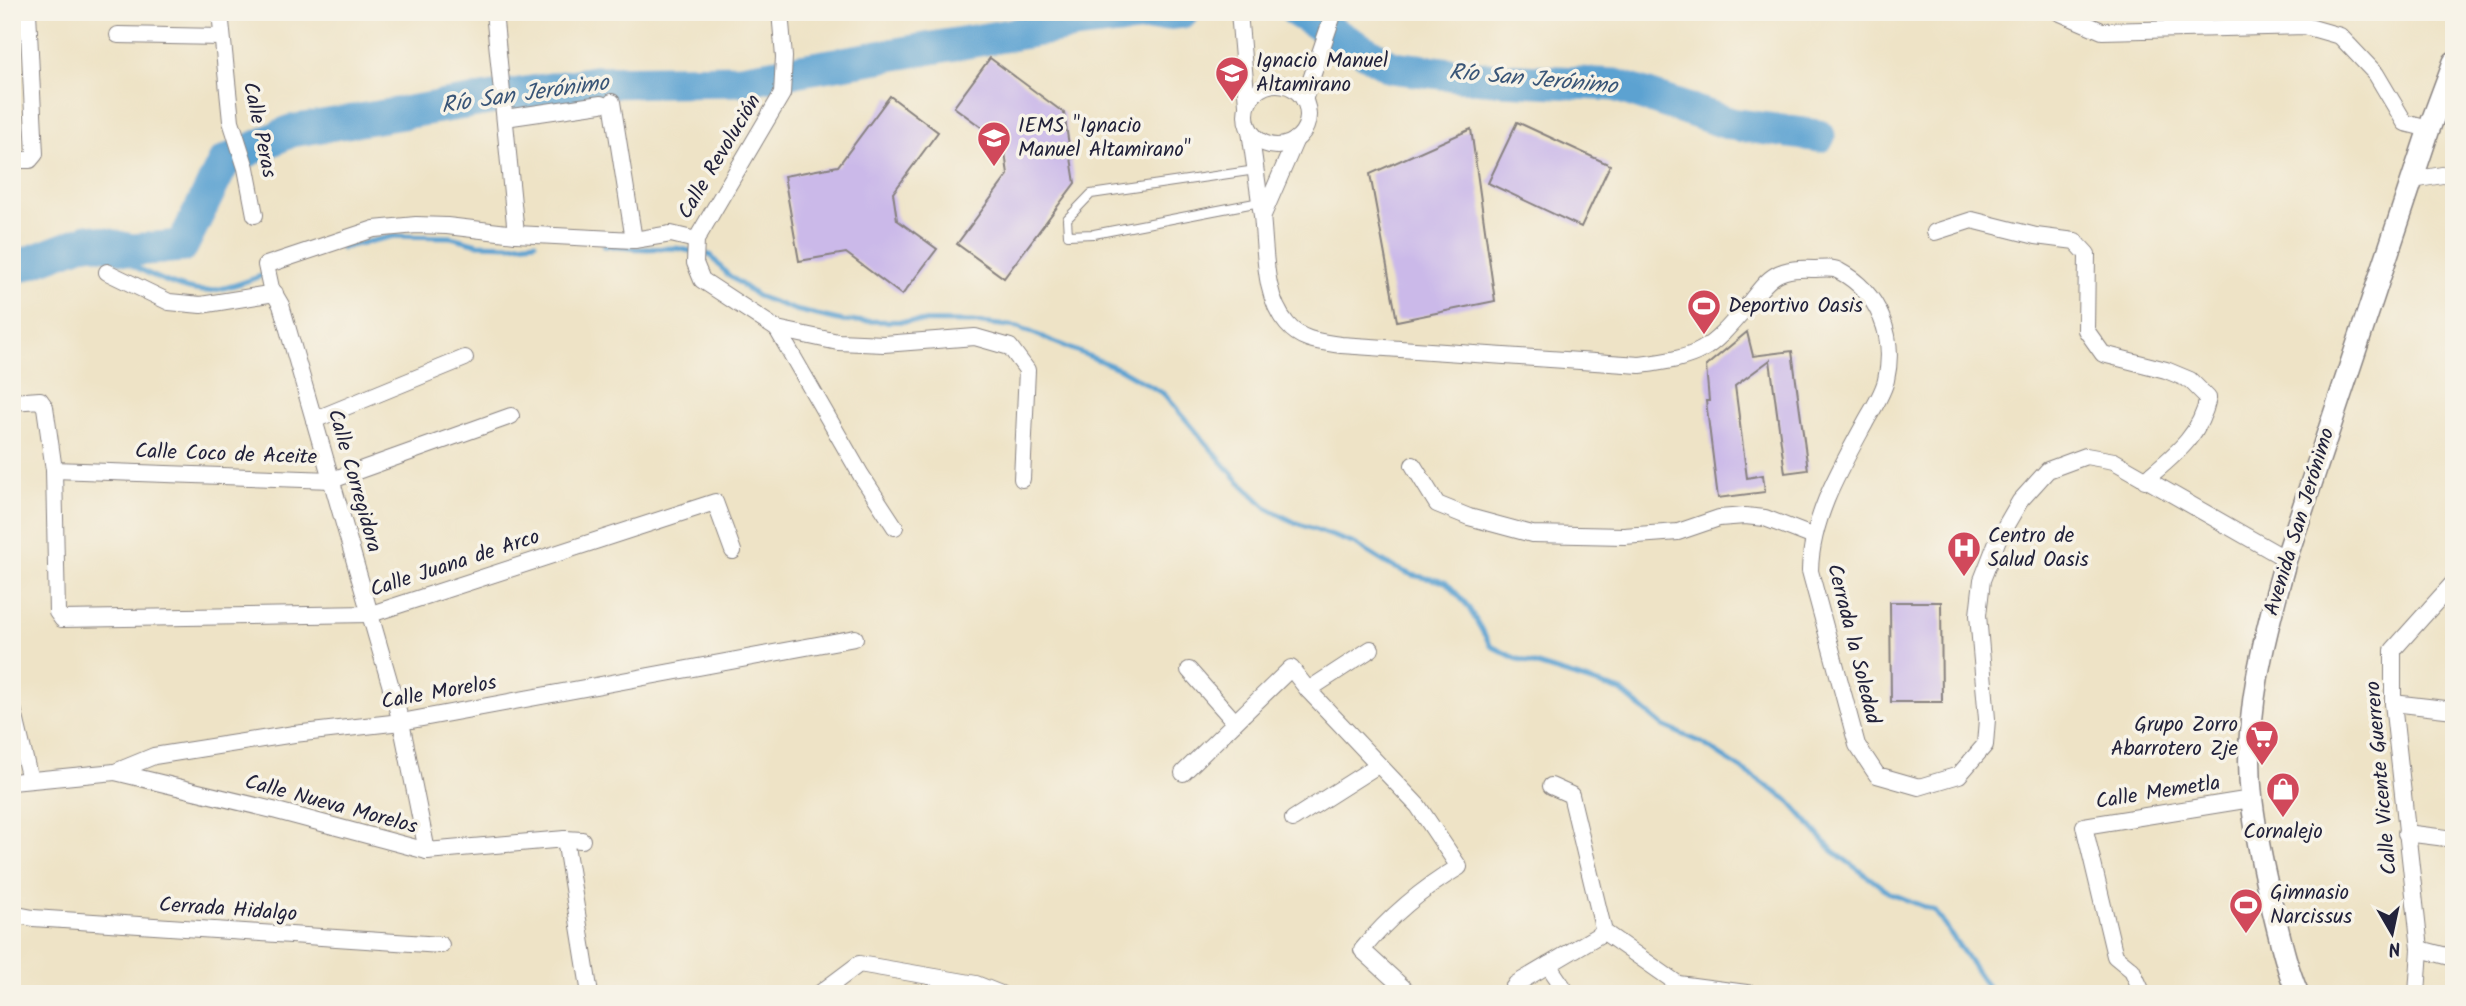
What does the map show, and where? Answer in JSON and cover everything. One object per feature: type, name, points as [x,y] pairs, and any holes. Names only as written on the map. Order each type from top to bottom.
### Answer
[{"type":"main road","name":"Avenida San Jerónimo","points":[[2298,994],[2288,971],[2261,860],[2252,799],[2250,739],[2255,689],[2268,624],[2286,559],[2429,129],[2454,62]]},
{"type":"street","points":[[12,160],[30,160],[35,154],[28,12]]},
{"type":"street","name":"Calle Peras","points":[[220,12],[231,121],[246,168],[255,215]]},
{"type":"street","points":[[494,12],[516,234]]},
{"type":"street","name":"Calle Revolución","points":[[696,241],[782,94],[784,57],[780,12]]},
{"type":"street","points":[[1239,12],[1247,104],[1245,118],[1256,139],[1266,144],[1287,144],[1296,139],[1307,121],[1304,100],[1334,12]]},
{"type":"street","points":[[2058,12],[2102,32],[2305,26],[2340,36],[2376,74],[2405,123],[2429,129]]},
{"type":"street","points":[[118,35],[221,37]]},
{"type":"street","points":[[1247,104],[1260,89],[1279,84],[1297,92],[1304,100]]},
{"type":"street","points":[[505,116],[606,103],[634,240]]},
{"type":"street","name":"Cerrada la Soledad","points":[[1250,131],[1269,283],[1279,312],[1288,325],[1303,338],[1341,345],[1640,365],[1701,352],[1723,335],[1760,290],[1777,275],[1802,268],[1837,270],[1869,294],[1886,327],[1889,358],[1886,383],[1832,483],[1810,552],[1810,571],[1857,745],[1877,775],[1919,787],[1959,775],[1985,746],[1987,719],[1978,615],[1982,580],[1998,539],[2020,501],[2048,470],[2086,456],[2114,461],[2286,559]]},
{"type":"street","name":"Cerrada la Soledad","points":[[1261,210],[1296,139]]},
{"type":"street","points":[[2413,180],[2454,173]]},
{"type":"street","points":[[1935,232],[1972,220],[2036,236],[2075,241],[2087,254],[2086,330],[2103,354],[2166,370],[2190,380],[2208,398],[2204,418],[2186,444],[2145,480]]},
{"type":"street","points":[[107,272],[169,302],[201,304],[276,296],[267,267],[374,229],[416,225],[447,226],[516,234],[634,240],[671,234],[696,241],[695,263],[702,280],[777,329],[838,342],[884,344],[975,337],[1010,346],[1027,370],[1022,480]]},
{"type":"street","name":"Calle Corregidora","points":[[276,296],[401,722],[427,851]]},
{"type":"street","points":[[777,329],[894,527]]},
{"type":"street","points":[[314,420],[465,358]]},
{"type":"street","points":[[12,402],[40,400],[45,407],[54,470]]},
{"type":"street","name":"Calle Coco de Aceite","points":[[54,470],[332,480],[511,416]]},
{"type":"street","points":[[1413,465],[1437,504],[1469,517],[1532,534],[1624,536],[1678,532],[1719,518],[1745,516],[1765,518],[1814,537]]},
{"type":"street","name":"Calle Juana de Arco","points":[[54,470],[57,612],[62,619],[371,614],[715,502],[733,551]]},
{"type":"street","name":"Calle Vicente Guerrero","points":[[2417,994],[2420,949],[2393,703],[2393,650],[2454,582]]},
{"type":"street","name":"Calle Morelos","points":[[12,782],[115,772],[153,756],[294,734],[401,722],[855,638]]},
{"type":"street","points":[[1308,690],[1371,649]]},
{"type":"street","points":[[1183,773],[1291,668],[1308,690],[1418,806],[1459,867],[1429,885],[1380,928],[1362,950],[1410,994]]},
{"type":"street","points":[[1189,670],[1234,721]]},
{"type":"street","points":[[2393,703],[2454,710]]},
{"type":"street","points":[[12,704],[30,780]]},
{"type":"street","points":[[1293,818],[1378,765]]},
{"type":"street","name":"Calle Nueva Morelos","points":[[115,772],[427,851],[573,839],[590,994]]},
{"type":"street","points":[[1551,786],[1571,794],[1604,932],[1678,984],[1754,994]]},
{"type":"street","name":"Calle Memetla","points":[[2143,994],[2132,970],[2115,956],[2084,826],[2252,799]]},
{"type":"street","points":[[2406,833],[2454,839]]},
{"type":"street","name":"Cerrada Hidalgo","points":[[12,914],[33,918],[441,945]]},
{"type":"street","points":[[1510,994],[1516,984],[1604,932]]},
{"type":"street","points":[[2420,949],[2454,958]]},
{"type":"street","points":[[819,994],[859,964],[976,984],[1001,994]]},
{"type":"street","points":[[1548,965],[1568,994]]},
{"type":"lane","points":[[1256,170],[1091,194],[1067,219],[1068,235],[1094,234],[1261,210]]},
{"type":"building","points":[[990,58],[1064,113],[1075,183],[1004,278],[957,244],[1008,175],[1004,144],[954,107]]},
{"type":"building","points":[[890,96],[938,132],[893,193],[897,220],[937,249],[902,295],[846,253],[799,261],[784,176],[838,166]]},
{"type":"building","points":[[1517,122],[1610,165],[1581,227],[1488,183]]},
{"type":"building","points":[[1471,129],[1495,301],[1397,321],[1370,174]]},
{"type":"building","points":[[1747,332],[1753,356],[1792,351],[1808,470],[1785,473],[1770,360],[1735,386],[1747,478],[1763,475],[1765,492],[1718,498],[1706,401],[1709,401],[1706,366]]},
{"type":"building","points":[[1890,602],[1941,602],[1942,702],[1891,702]]},
{"type":"waterway","name":"Río San Jerónimo","points":[[12,269],[88,240],[132,250],[182,246],[224,162],[291,131],[594,82],[741,80],[1081,23],[1183,12]]},
{"type":"waterway","name":"Río San Jerónimo","points":[[1297,12],[1392,67],[1484,78],[1615,85],[1731,124],[1819,136]]},
{"type":"waterway","points":[[341,248],[394,236],[451,237],[478,244],[510,245],[535,242]]},
{"type":"waterway","points":[[88,240],[146,273],[194,290],[223,288],[266,274]]},
{"type":"waterway","points":[[604,246],[676,248],[710,255],[727,274],[757,296],[795,310],[843,321],[972,322],[1018,327],[1120,369],[1164,394],[1236,478],[1267,508],[1294,522],[1355,544],[1387,564],[1412,575],[1446,582],[1467,605],[1491,646],[1515,658],[1621,691],[1663,726],[1702,743],[1788,800],[1833,851],[1890,893],[1935,911],[1992,994]]},
{"type":"place","name":"Ignacio Manuel Altamirano","points":[[1232,103]]},
{"type":"place","name":"IEMS \"Ignacio Manuel Altamirano\"","points":[[994,168]]},
{"type":"place","name":"Deportivo Oasis","points":[[1704,336]]},
{"type":"place","name":"Centro de Salud Oasis","points":[[1964,578]]},
{"type":"place","name":"Grupo Zorro Abarrotero Zje","points":[[2262,767]]},
{"type":"place","name":"Cornalejo","points":[[2283,819]]},
{"type":"place","name":"Gimnasio Narcissus","points":[[2246,935]]}]
